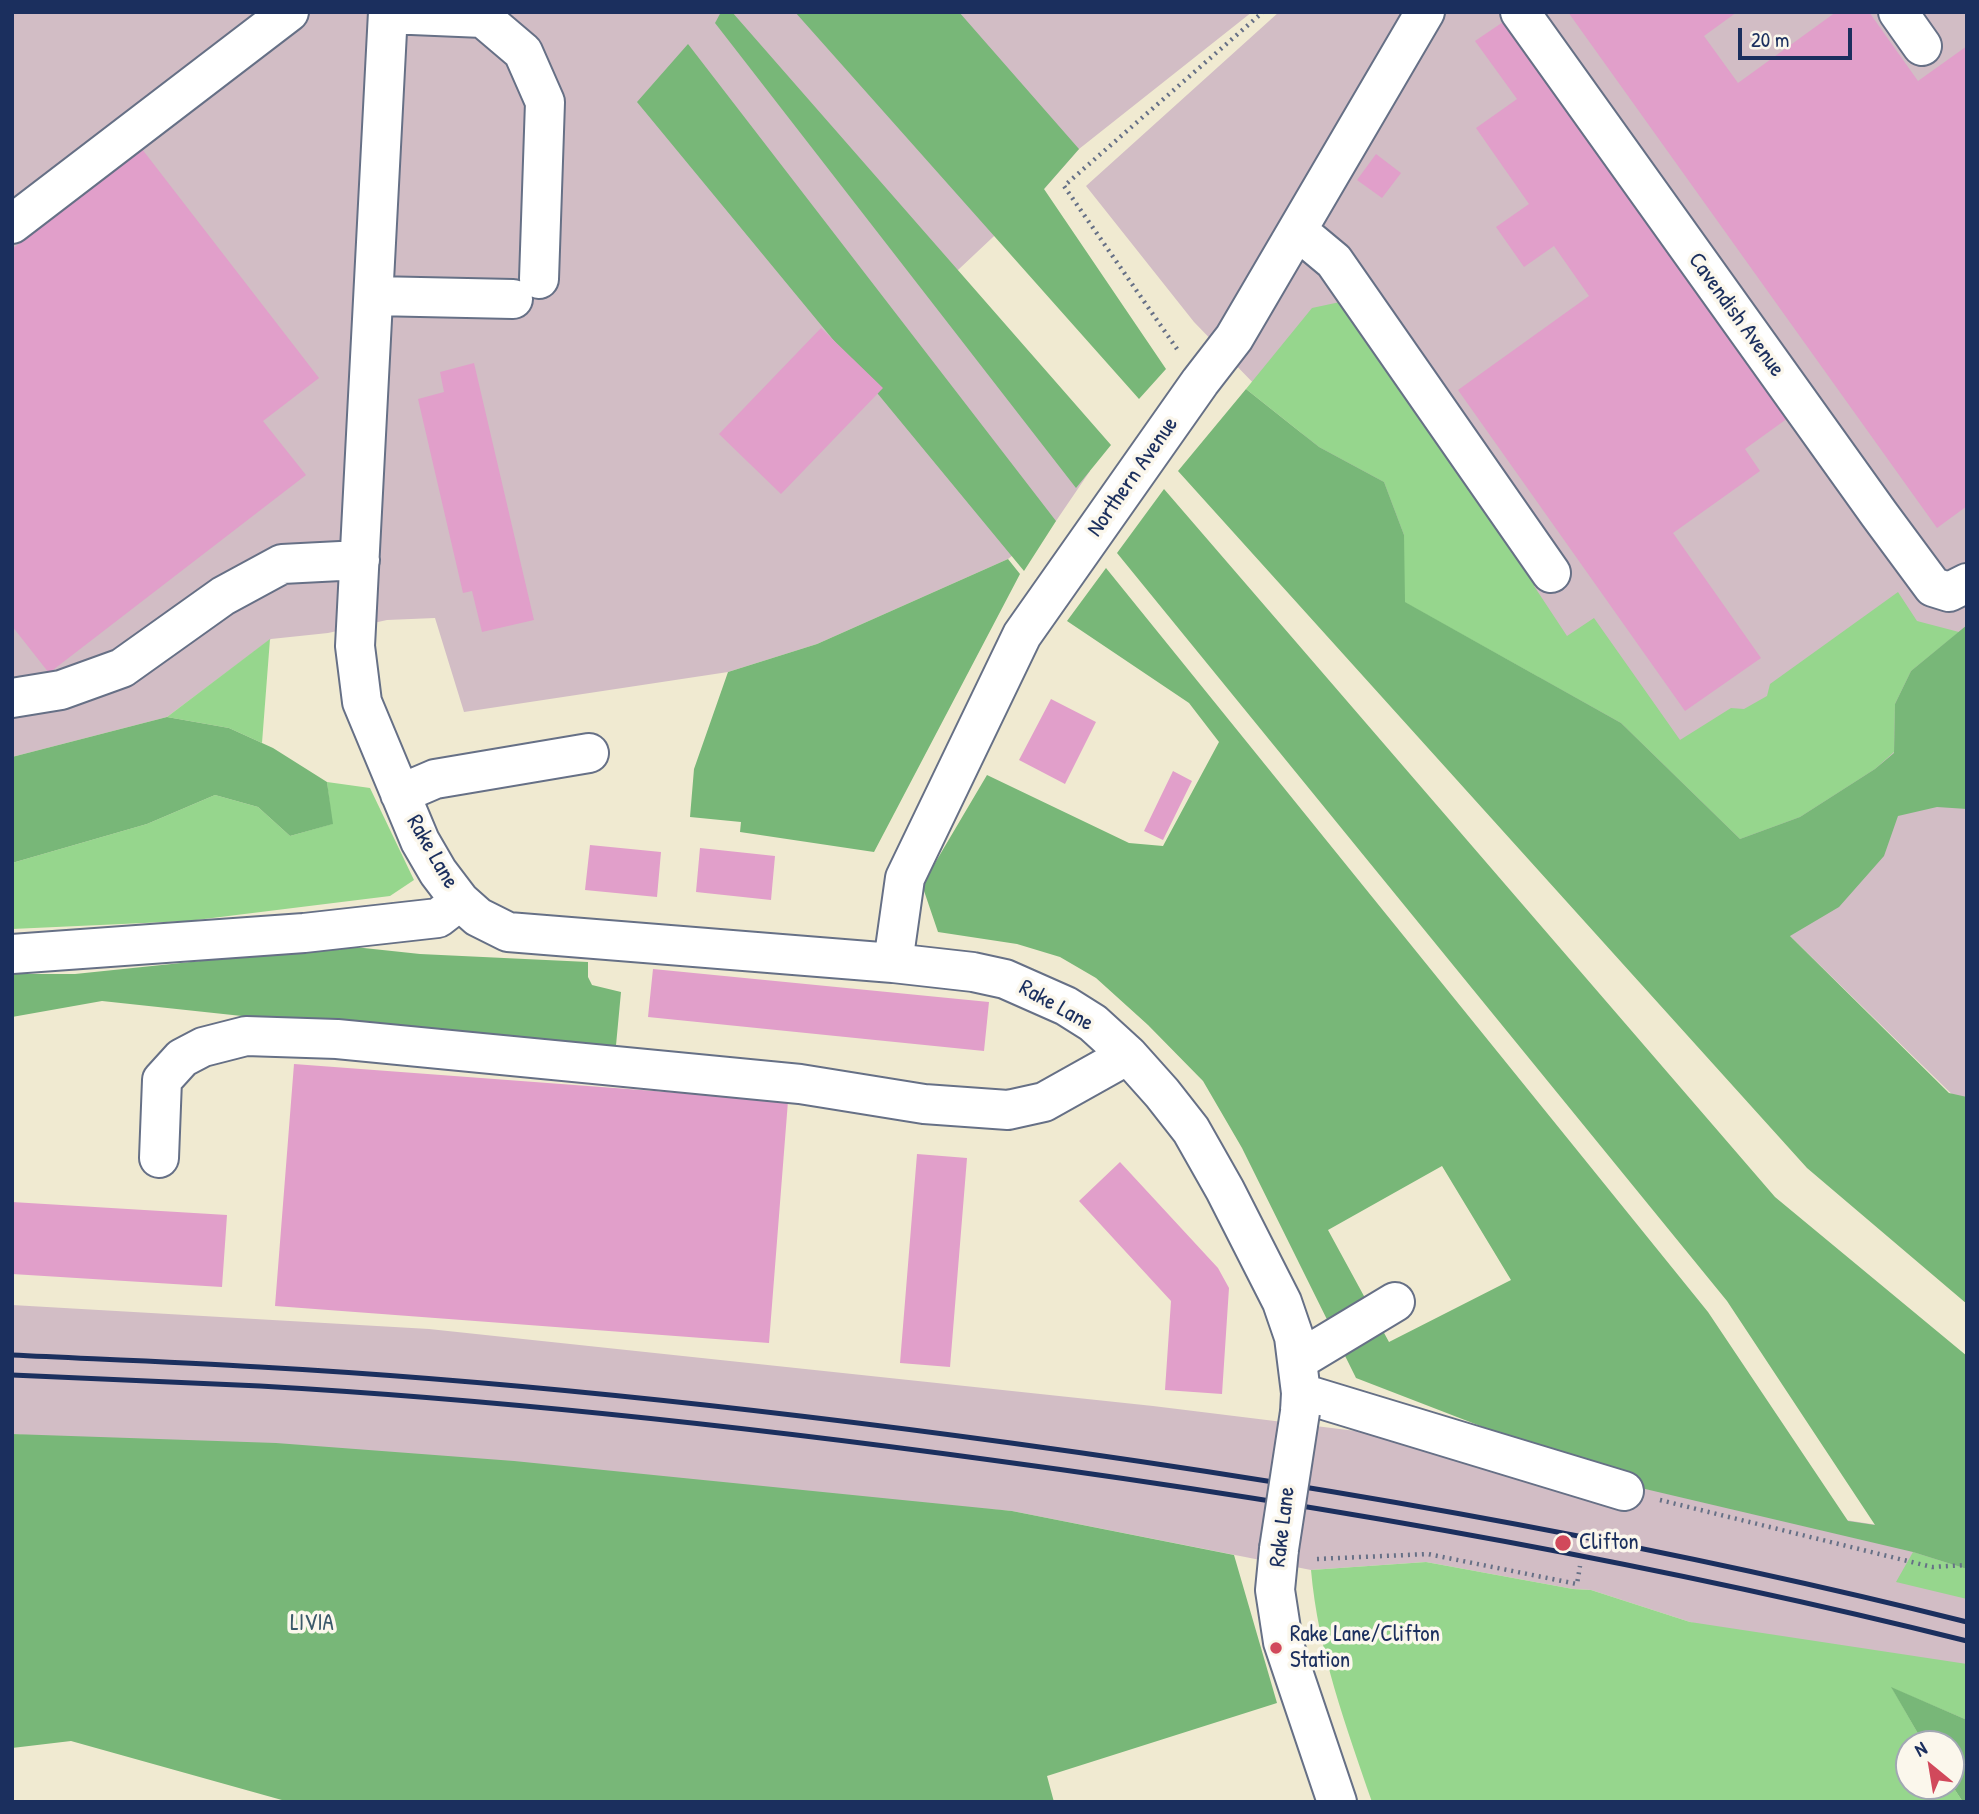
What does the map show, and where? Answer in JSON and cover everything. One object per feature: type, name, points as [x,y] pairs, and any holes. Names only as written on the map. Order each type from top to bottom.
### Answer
[{"type":"street","points":[[12,224],[289,12]]},
{"type":"street","name":"Northern Avenue","points":[[893,963],[905,878],[1022,635],[1200,382],[1234,338],[1424,12]]},
{"type":"street","name":"Cavendish Avenue","points":[[1520,12],[1933,587],[1949,592],[1967,583]]},
{"type":"street","points":[[1898,12],[1922,46]]},
{"type":"street","points":[[374,296],[526,289],[545,102],[523,52],[483,18],[388,13]]},
{"type":"street","name":"Rake Lane","points":[[388,13],[355,646],[362,702],[420,841],[438,872],[460,901],[478,917],[508,932],[893,963],[973,972],[1005,979],[1066,1006],[1093,1023],[1128,1055],[1191,1130],[1282,1301],[1294,1337],[1299,1389],[1275,1590],[1283,1642],[1337,1802]]},
{"type":"street","points":[[1298,231],[1334,261],[1551,573]]},
{"type":"street","points":[[12,698],[61,690],[121,668],[223,596],[282,564],[360,560]]},
{"type":"street","points":[[400,794],[435,779],[589,752]]},
{"type":"street","points":[[12,954],[304,933],[438,918],[460,901]]},
{"type":"street","points":[[159,1158],[162,1080],[182,1058],[203,1047],[246,1036],[337,1039],[800,1084],[924,1104],[1008,1110],[1044,1102],[1128,1055]]},
{"type":"street","points":[[1299,1389],[1395,1302]]},
{"type":"street","points":[[1299,1389],[1624,1491]]},
{"type":"path","points":[[1200,382],[1064,186],[1263,12]]},
{"type":"path","points":[[1624,1491],[1932,1567],[1967,1565]]},
{"type":"path","points":[[1278,1555],[1342,1557],[1428,1553],[1577,1584],[1580,1566]]},
{"type":"shaded area","points":[[12,12],[1252,12],[1079,149],[1044,189],[941,286],[1090,471],[1056,521],[1008,559],[817,644],[728,672],[464,712],[435,618],[387,620],[328,633],[271,639],[167,717],[12,757]]},
{"type":"shaded area","points":[[1279,12],[1967,12],[1967,1109],[1790,936],[1194,322],[1086,186]]},
{"type":"shaded area","points":[[12,1305],[429,1329],[1153,1406],[1364,1432],[1641,1488],[1967,1539],[1967,1720],[1891,1687],[1591,1590],[1426,1562],[1311,1570],[1012,1511],[12,1434]]},
{"type":"green space","points":[[721,12],[732,12],[1111,445],[1076,488],[715,23]]},
{"type":"green space","points":[[795,12],[959,12],[1079,149],[1044,189],[1166,369],[1139,399]]},
{"type":"green space","points":[[688,44],[1056,521],[1024,571],[637,102]]},
{"type":"green space","points":[[1340,302],[1539,582],[1534,586],[1567,636],[1594,618],[1680,740],[1731,708],[1744,709],[1767,696],[1770,684],[1898,592],[1917,621],[1959,632],[1911,671],[1895,704],[1894,752],[1875,769],[1800,817],[1740,839],[1621,723],[1404,602],[1404,535],[1384,482],[1319,447],[1246,389],[1312,308]]},
{"type":"green space","points":[[1246,389],[1319,447],[1384,482],[1404,535],[1405,602],[1621,723],[1740,839],[1800,817],[1875,769],[1894,753],[1895,704],[1911,671],[1967,625],[1967,809],[1937,807],[1898,816],[1884,856],[1839,907],[1790,936],[1949,1093],[1967,1097],[1967,1304],[1807,1168],[1178,471]]},
{"type":"green space","points":[[1164,489],[1775,1197],[1967,1356],[1967,1569],[1913,1552],[1641,1488],[1356,1378],[1242,1148],[1203,1081],[1148,1025],[1096,978],[1060,957],[1017,944],[938,932],[922,885],[987,775],[1129,843],[1163,846],[1219,742],[1189,703],[1067,621],[1106,568],[1708,1312],[1848,1521],[1875,1525],[1727,1301],[1117,553]],"holes":[[[1442,1166],[1511,1280],[1389,1342],[1328,1230]]]},
{"type":"green space","points":[[1008,559],[1020,574],[874,852],[740,832],[741,822],[690,817],[694,769],[728,672],[817,644]]},
{"type":"green space","points":[[270,639],[262,743],[229,728],[167,717]]},
{"type":"green space","points":[[167,717],[229,728],[273,748],[327,782],[333,824],[290,836],[258,807],[215,795],[147,824],[12,863],[12,757]]},
{"type":"green space","points":[[327,782],[370,788],[414,880],[390,896],[188,921],[12,929],[12,863],[147,824],[215,795],[258,807],[290,836],[332,824]]},
{"type":"green space","points":[[345,946],[420,954],[588,962],[588,977],[592,985],[621,992],[615,1056],[102,1001],[12,1017],[12,974],[75,974]]},
{"type":"green space","name":"LIVIA","points":[[12,1434],[276,1443],[514,1461],[1012,1511],[1234,1555],[1277,1703],[1047,1776],[1054,1802],[289,1802],[71,1741],[12,1748]]},
{"type":"green space","points":[[1913,1552],[1967,1569],[1967,1599],[1896,1582]]},
{"type":"green space","points":[[1426,1562],[1591,1590],[1690,1622],[1967,1664],[1967,1720],[1892,1688],[1916,1730],[1895,1730],[1895,1800],[1963,1802],[1372,1802],[1343,1717],[1327,1659],[1311,1570]]},
{"type":"green space","points":[[1891,1687],[1967,1720],[1967,1802],[1962,1800],[1965,1800],[1965,1730],[1916,1730]]},
{"type":"building","points":[[1568,12],[1737,12],[1704,36],[1738,83],[1836,12],[1869,12],[1918,81],[1967,46],[1967,506],[1937,528]]},
{"type":"building","points":[[1506,20],[1788,418],[1745,449],[1760,471],[1673,533],[1761,658],[1685,711],[1458,390],[1589,296],[1554,246],[1524,267],[1496,227],[1529,204],[1476,128],[1517,99],[1475,41]]},
{"type":"building","points":[[142,149],[319,378],[263,421],[306,475],[49,673],[12,626],[12,249]]},
{"type":"building","points":[[1376,154],[1401,173],[1382,198],[1357,180]]},
{"type":"building","points":[[821,328],[883,388],[781,494],[719,434]]},
{"type":"building","points":[[474,363],[534,620],[482,632],[472,591],[463,593],[418,399],[444,392],[440,372]]},
{"type":"building","points":[[1051,699],[1096,722],[1065,784],[1019,760]]},
{"type":"building","points":[[1173,771],[1192,781],[1163,840],[1144,831]]},
{"type":"building","points":[[590,845],[661,852],[657,897],[585,890]]},
{"type":"building","points":[[700,848],[775,856],[771,900],[696,892]]},
{"type":"building","points":[[653,969],[989,1002],[984,1051],[648,1017]]},
{"type":"building","points":[[294,1064],[788,1101],[769,1343],[275,1306]]},
{"type":"building","points":[[917,1154],[967,1158],[950,1367],[900,1363]]},
{"type":"building","points":[[1120,1162],[1218,1268],[1229,1288],[1222,1394],[1165,1390],[1171,1301],[1079,1201]]},
{"type":"building","points":[[12,1202],[227,1215],[222,1287],[12,1274]]},
{"type":"railway","points":[[12,1355],[354,1373],[542,1388],[1011,1443],[1252,1478],[1491,1519],[1730,1567],[1967,1622]]},
{"type":"railway","points":[[12,1375],[260,1386],[444,1399],[809,1436],[991,1460],[1237,1496],[1482,1537],[1725,1585],[1967,1641]]},
{"type":"place","name":"Clifton","points":[[1563,1543]]},
{"type":"place","name":"Rake Lane/Clifton Station","points":[[1276,1648]]}]
